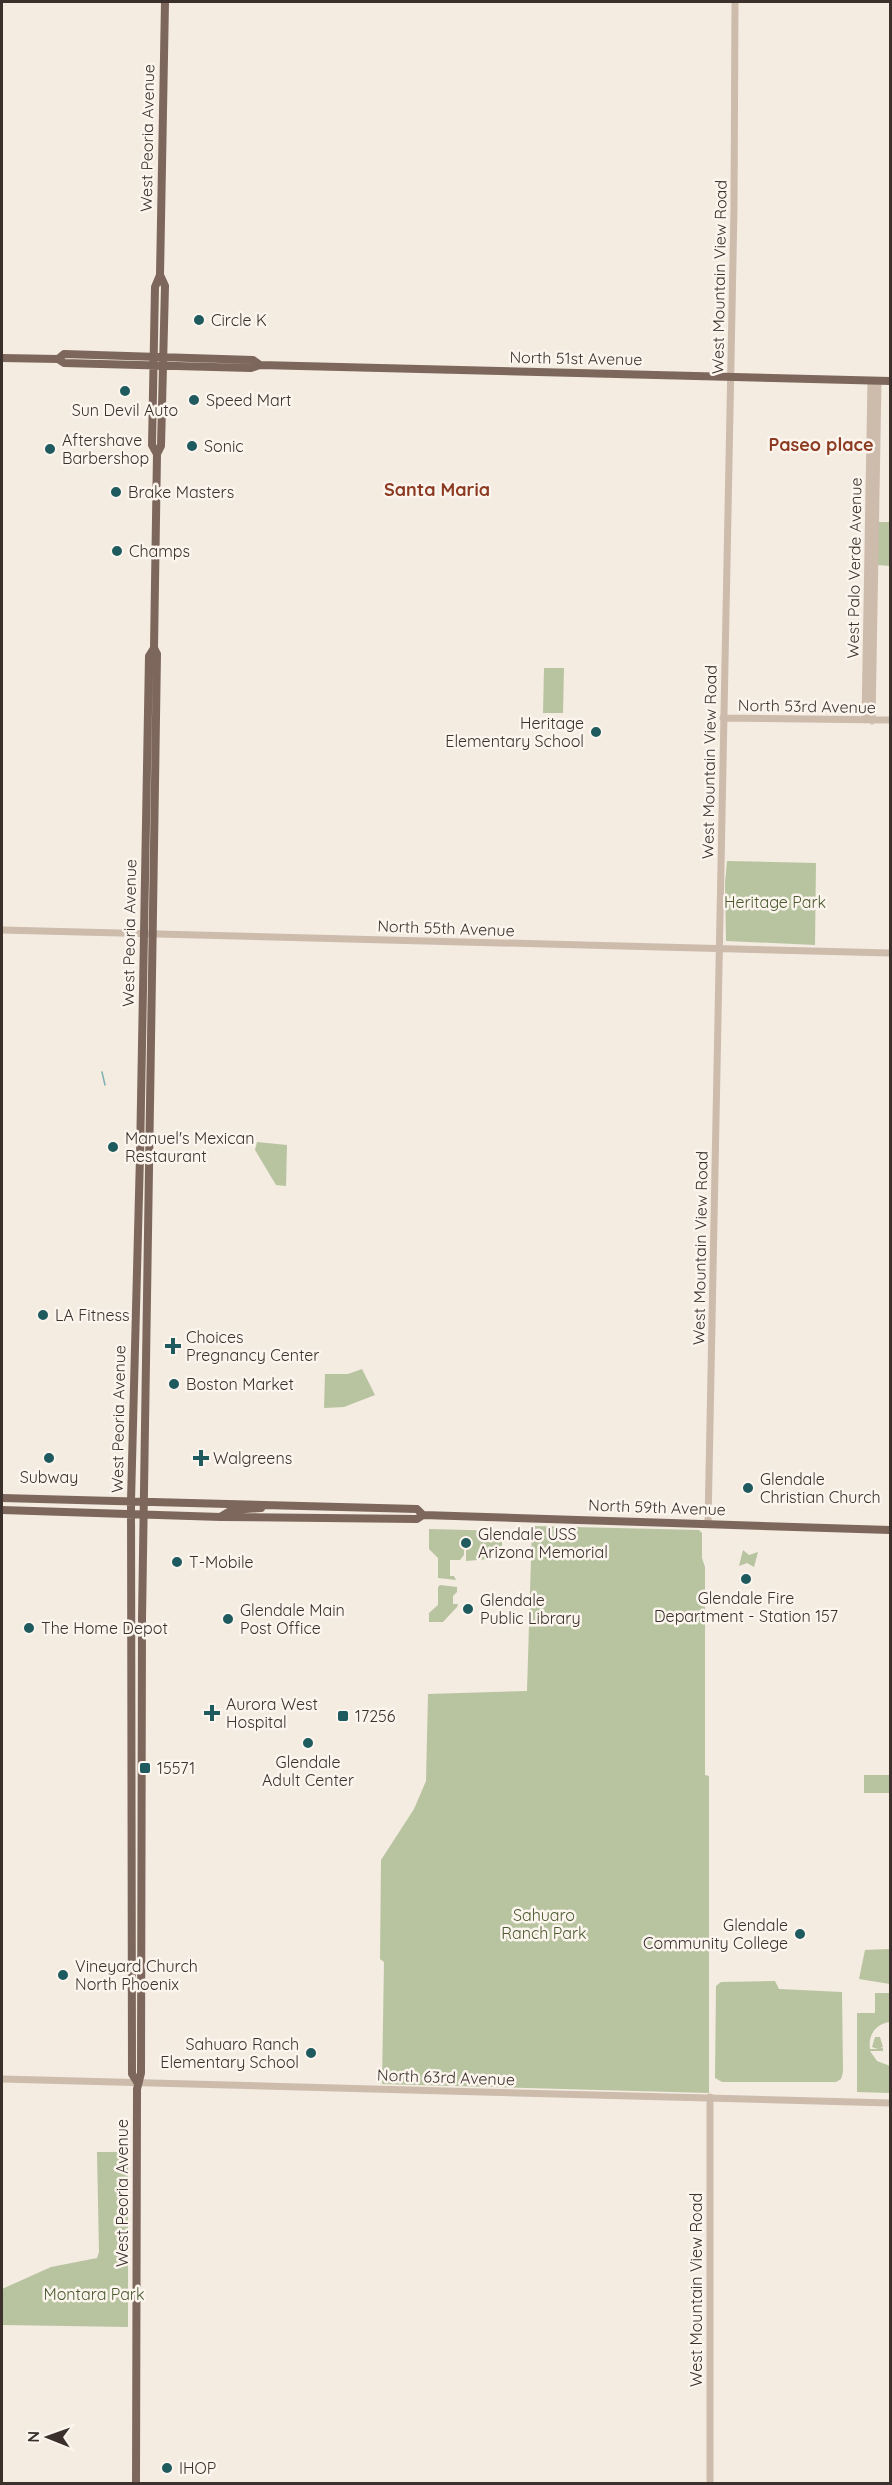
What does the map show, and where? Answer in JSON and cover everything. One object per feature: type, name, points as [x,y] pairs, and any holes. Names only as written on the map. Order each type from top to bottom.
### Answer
[{"type":"main road","name":"West Peoria Avenue","points":[[137,2082],[132,2074],[131,1501],[157,654],[154,648],[157,454],[152,445],[165,286],[160,275],[165,2]]},
{"type":"main road","name":"North 51st Avenue","points":[[2,357],[58,359],[64,363],[159,362],[251,368],[260,365],[891,381]]},
{"type":"main road","name":"West Peoria Avenue","points":[[136,2484],[137,2082],[141,2073],[142,1616],[148,934]]},
{"type":"main road","name":"North 59th Avenue","points":[[2,1498],[417,1509],[423,1515]]},
{"type":"main road","points":[[221,1517],[229,1511],[256,1509],[266,1505]]},
{"type":"main road","name":"North 59th Avenue","points":[[2,1510],[417,1520],[423,1515],[891,1530]]},
{"type":"main road","points":[[131,1616],[142,1616]]},
{"type":"main road","points":[[131,1871],[136,1877],[136,1916],[141,1930]]},
{"type":"street","name":"West Mountain View Road","points":[[708,1524],[735,2]]},
{"type":"street","name":"West Palo Verde Avenue","points":[[868,721],[874,381]]},
{"type":"street","name":"North 53rd Avenue","points":[[723,718],[891,720]]},
{"type":"street","name":"North 55th Avenue","points":[[2,930],[891,953]]},
{"type":"street","name":"North 63rd Avenue","points":[[2,2079],[891,2103]]},
{"type":"street","name":"West Mountain View Road","points":[[710,2097],[711,2484]]},
{"type":"green space","points":[[878,522],[890,522],[890,566],[877,565]]},
{"type":"green space","points":[[544,668],[564,668],[563,713],[543,713]]},
{"type":"green space","name":"Heritage Park","points":[[727,861],[816,863],[815,945],[726,941]]},
{"type":"green space","points":[[257,1142],[287,1145],[286,1186],[276,1185],[255,1150]]},
{"type":"green space","points":[[362,1369],[375,1395],[344,1407],[324,1408],[325,1374],[348,1374]]},
{"type":"green space","name":"Sahuaro Ranch Park","points":[[532,1526],[699,1530],[702,1533],[702,1558],[705,1567],[705,1775],[709,1776],[709,2093],[382,2084],[384,1962],[380,1959],[381,1860],[414,1809],[426,1781],[428,1694],[527,1691]]},
{"type":"green space","points":[[429,1529],[506,1531],[506,1542],[502,1542],[498,1551],[493,1551],[493,1555],[489,1555],[489,1559],[466,1561],[466,1547],[464,1547],[464,1555],[460,1560],[450,1560],[450,1576],[454,1576],[456,1580],[438,1578],[438,1558],[429,1549]]},
{"type":"green space","points":[[743,1550],[749,1555],[758,1552],[754,1567],[747,1563],[739,1566]]},
{"type":"green space","points":[[440,1585],[457,1587],[457,1592],[453,1596],[453,1604],[458,1604],[443,1622],[429,1622],[429,1613],[438,1605]]},
{"type":"green space","points":[[864,1775],[890,1775],[890,1793],[864,1793]]},
{"type":"green space","points":[[890,1949],[890,1984],[859,1979],[865,1950]]},
{"type":"green space","points":[[775,1981],[779,1989],[842,1992],[843,2072],[841,2079],[836,2082],[722,2082],[715,2078],[716,1986],[721,1982]]},
{"type":"green space","points":[[875,1993],[890,1993],[890,2022],[877,2027],[870,2039],[870,2049],[878,2049],[872,2047],[875,2037],[880,2037],[883,2047],[880,2048],[883,2048],[883,2051],[870,2051],[877,2061],[890,2066],[890,2093],[857,2092],[857,2013],[875,2013]]},
{"type":"green space","name":"Montara Park","points":[[97,2152],[128,2152],[128,2327],[2,2325],[2,2289],[51,2267],[97,2258],[99,2252]]},
{"type":"waterway","points":[[102,1072],[105,1085]]},
{"type":"place","name":"Circle K","points":[[199,320]]},
{"type":"place","name":"Sun Devil Auto","points":[[125,391]]},
{"type":"place","name":"Speed Mart","points":[[194,400]]},
{"type":"place","name":"Sonic","points":[[192,446]]},
{"type":"place","name":"Aftershave Barbershop","points":[[50,449]]},
{"type":"place","name":"Brake Masters","points":[[116,492]]},
{"type":"place","name":"Champs","points":[[117,551]]},
{"type":"place","name":"Heritage Elementary School","points":[[596,732]]},
{"type":"place","name":"Manuel's Mexican Restaurant","points":[[113,1147]]},
{"type":"place","name":"LA Fitness","points":[[43,1315]]},
{"type":"place","name":"Choices Pregnancy Center","points":[[173,1346]]},
{"type":"place","name":"Boston Market","points":[[174,1384]]},
{"type":"place","name":"Subway","points":[[49,1458]]},
{"type":"place","name":"Walgreens","points":[[201,1458]]},
{"type":"place","name":"Glendale Christian Church","points":[[748,1488]]},
{"type":"place","name":"Glendale USS Arizona Memorial","points":[[466,1543]]},
{"type":"place","name":"T-Mobile","points":[[177,1562]]},
{"type":"place","name":"Glendale Fire Department - Station 157","points":[[746,1579]]},
{"type":"place","name":"Glendale Public Library","points":[[468,1609]]},
{"type":"place","name":"Glendale Main Post Office","points":[[228,1619]]},
{"type":"place","name":"The Home Depot","points":[[29,1628]]},
{"type":"place","name":"Aurora West Hospital","points":[[212,1713]]},
{"type":"place","name":"17256","points":[[343,1716]]},
{"type":"place","name":"Glendale Adult Center","points":[[308,1743]]},
{"type":"place","name":"15571","points":[[145,1768]]},
{"type":"place","name":"Glendale Community College","points":[[800,1934]]},
{"type":"place","name":"Vineyard Church North Phoenix","points":[[63,1975]]},
{"type":"place","name":"Sahuaro Ranch Elementary School","points":[[311,2053]]},
{"type":"place","name":"IHOP","points":[[167,2468]]},
{"type":"district","name":"Paseo place","points":[[821,444]]},
{"type":"district","name":"Santa Maria","points":[[437,489]]}]
